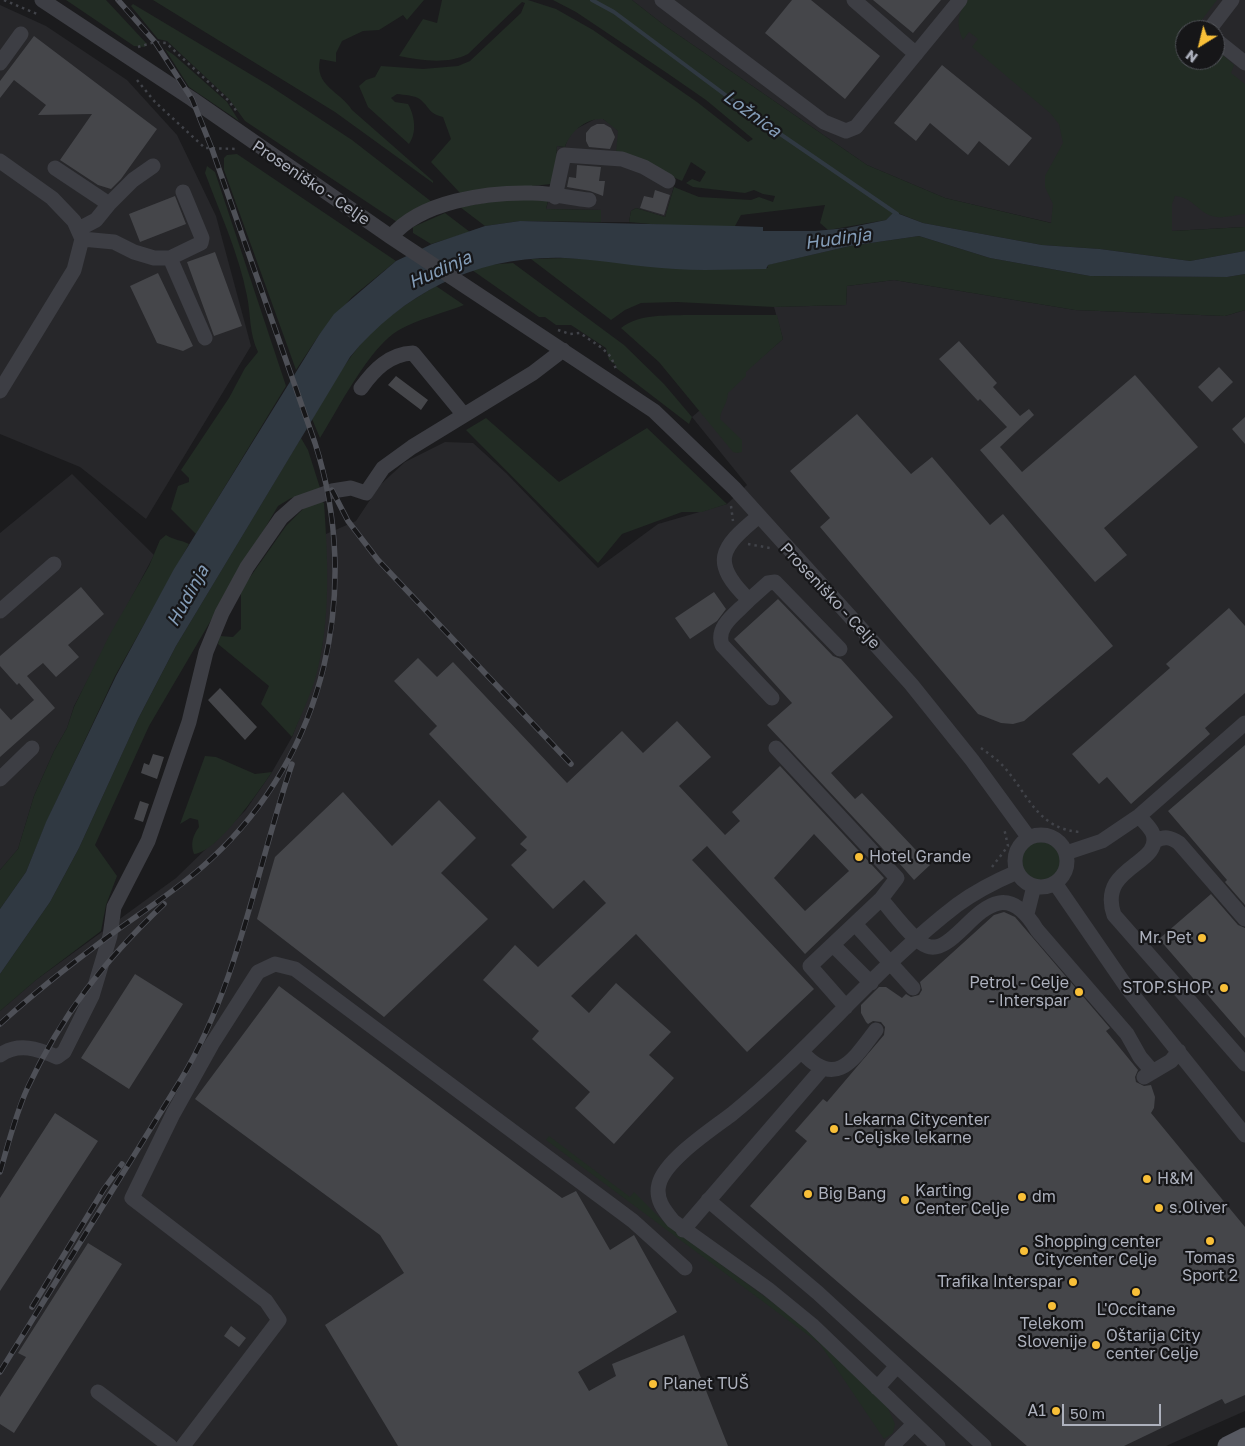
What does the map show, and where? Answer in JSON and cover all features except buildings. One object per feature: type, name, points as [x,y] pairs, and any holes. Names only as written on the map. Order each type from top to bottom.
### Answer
[{"type":"main road","points":[[1227,1446],[1245,1437]]},
{"type":"street","points":[[42,0],[192,99],[474,293],[654,411],[735,489],[910,684],[972,760],[1029,838]]},
{"type":"street","points":[[662,0],[824,122],[846,131],[856,127],[960,0]]},
{"type":"street","points":[[854,0],[916,54]]},
{"type":"street","points":[[1217,20],[1232,0]]},
{"type":"street","points":[[0,63],[21,34]]},
{"type":"street","points":[[1225,47],[1245,63]]},
{"type":"street","points":[[556,197],[564,155],[622,159],[644,167],[668,181]]},
{"type":"street","points":[[0,160],[52,198],[80,234],[109,241],[154,258],[170,258],[201,243],[202,238],[182,192]]},
{"type":"street","points":[[0,391],[74,270],[80,234],[96,220],[133,180],[153,166]]},
{"type":"street","points":[[56,168],[109,204]]},
{"type":"street","points":[[394,238],[404,222],[460,199],[533,193],[589,200]]},
{"type":"street","points":[[170,258],[205,338]]},
{"type":"street","points":[[0,1055],[23,1048],[38,1048],[57,1057],[64,1052],[70,1041],[92,996],[102,968],[114,907],[148,841],[170,779],[189,722],[206,652],[222,613],[247,567],[281,518],[298,502],[328,492],[351,488],[366,493],[383,468],[412,447],[533,373],[563,350]]},
{"type":"street","points":[[361,388],[375,369],[399,354],[413,353],[464,415]]},
{"type":"street","points":[[749,600],[735,587],[724,569],[722,556],[729,544],[759,516]]},
{"type":"street","points":[[0,611],[54,564]]},
{"type":"street","points":[[772,698],[722,645],[719,637],[723,627],[768,583],[775,582],[840,649]]},
{"type":"street","points":[[1066,853],[1102,841],[1139,816],[1245,723]]},
{"type":"street","points":[[0,779],[32,748]]},
{"type":"street","points":[[776,748],[897,878],[882,898],[810,966],[846,1007]]},
{"type":"street","points":[[1139,816],[1153,832],[1155,841]]},
{"type":"street","points":[[1036,835],[1051,837],[1063,846],[1066,853],[1066,870],[1055,883],[1041,887],[1034,886],[1027,883],[1017,872],[1016,852],[1029,838],[1036,835]]},
{"type":"street","points":[[1245,919],[1179,843],[1171,838],[1163,837],[1155,841],[1148,853],[1115,882],[1110,893],[1110,904],[1114,915],[1245,1064]]},
{"type":"street","points":[[938,1446],[805,1319],[768,1289],[683,1230],[662,1208],[658,1196],[659,1183],[667,1170],[683,1152],[756,1094],[802,1052],[916,939],[958,904],[998,880],[1017,872]]},
{"type":"street","points":[[1055,883],[1128,989],[1245,1135]]},
{"type":"street","points":[[1027,914],[1034,886]]},
{"type":"street","points":[[882,898],[916,939],[928,947],[937,946],[986,908],[1001,903],[1013,904],[1027,914],[1037,930],[1127,1034],[1148,1074],[1171,1060],[1179,1051]]},
{"type":"street","points":[[855,924],[913,988]]},
{"type":"street","points":[[833,945],[871,983]]},
{"type":"street","points":[[183,1446],[279,1320],[266,1301],[132,1198],[173,1114],[212,1044],[258,972],[275,964],[295,969],[633,1221],[686,1268]]},
{"type":"street","points":[[802,1052],[821,1070],[831,1070],[841,1067],[854,1059],[876,1030]]},
{"type":"street","points":[[683,1230],[821,1070]]},
{"type":"street","points":[[708,1200],[818,1293],[984,1446]]},
{"type":"street","points":[[877,1388],[897,1366]]},
{"type":"street","points":[[98,1392],[170,1446]]},
{"type":"street","points":[[892,1446],[914,1424]]},
{"type":"path","points":[[4,0],[45,17]]},
{"type":"path","name":"Proseniško - Celje","points":[[134,77],[155,102],[205,148],[241,150]]},
{"type":"path","points":[[731,502],[733,524],[741,534]]},
{"type":"path","name":"Proseniško - Celje","points":[[741,534],[748,544],[770,548],[777,555]]},
{"type":"path","points":[[992,867],[1008,846],[1001,822]]},
{"type":"shaded area","points":[[66,0],[106,0],[147,44],[145,47],[134,46]]},
{"type":"shaded area","points":[[153,0],[424,0],[407,20],[403,15],[379,30],[363,31],[342,41],[336,53],[336,62],[320,59],[319,68],[324,82],[329,88],[433,183],[335,112]]},
{"type":"shaded area","points":[[442,0],[528,0],[556,9],[593,30],[697,102],[748,142],[753,139],[706,100],[576,12],[553,0],[632,0],[664,25],[867,165],[945,198],[1051,223],[1053,204],[1045,187],[1045,176],[1063,143],[1059,124],[1050,113],[972,47],[978,39],[969,32],[963,40],[959,29],[959,19],[964,5],[968,0],[1217,0],[1202,20],[1175,20],[1175,70],[1225,70],[1225,57],[1234,65],[1231,73],[1245,84],[1245,214],[1223,217],[1211,216],[1182,197],[1175,196],[1172,204],[1172,231],[1245,227],[1245,251],[1190,261],[1100,249],[1042,245],[923,223],[895,212],[886,220],[828,230],[820,223],[825,205],[741,215],[735,226],[671,226],[629,222],[631,211],[636,208],[665,217],[674,187],[699,197],[751,200],[759,197],[773,202],[775,196],[754,190],[745,193],[693,187],[686,183],[692,179],[700,182],[706,172],[691,162],[682,181],[635,157],[616,153],[618,131],[603,119],[585,123],[575,131],[565,147],[557,146],[555,176],[551,184],[461,194],[431,162],[451,139],[443,117],[432,112],[416,97],[397,94],[391,98],[395,102],[408,104],[414,119],[412,140],[409,144],[368,107],[359,86],[366,80],[375,77],[381,66],[423,69],[458,66],[470,61],[521,13],[525,3],[522,2],[468,54],[442,61],[399,56],[423,19],[437,23]]},
{"type":"shaded area","points":[[632,0],[1245,0],[1245,227],[1172,231],[1052,223],[945,198],[867,165],[664,25]]},
{"type":"shaded area","points":[[133,4],[270,86],[352,140],[437,206],[397,222],[245,121],[229,99],[167,41],[158,39],[131,6]]},
{"type":"shaded area","points":[[0,5],[46,26],[127,80],[177,135],[216,216],[251,346],[146,519],[80,467],[0,434]]},
{"type":"shaded area","points":[[165,49],[227,102],[239,121],[189,87]]},
{"type":"shaded area","points":[[597,118],[603,119],[614,126],[618,131],[619,139],[631,155],[645,159],[676,179],[665,217],[636,208],[631,211],[629,222],[601,222],[601,210],[546,209],[555,176],[557,146],[565,147],[569,135],[574,130]]},
{"type":"shaded area","points":[[237,154],[396,261],[352,297],[319,335],[296,370],[224,170],[224,158],[227,155]]},
{"type":"shaded area","points":[[207,166],[215,172],[286,386],[196,534],[171,509],[178,486],[189,482],[189,478],[181,470],[229,398],[245,368],[258,352],[252,331],[244,280],[229,234],[205,173]]},
{"type":"shaded area","points":[[529,199],[548,201],[546,209],[601,210],[601,222],[520,221],[485,226],[460,207],[501,200]]},
{"type":"shaded area","points":[[445,213],[470,232],[431,244],[413,233],[413,227]]},
{"type":"shaded area","points":[[919,236],[990,258],[1090,276],[1227,277],[1245,274],[1245,310],[1225,316],[1075,310],[894,280],[847,286],[846,305],[774,307],[677,302],[641,303],[625,310],[611,320],[531,259],[565,258],[768,268],[767,265],[850,246]]},
{"type":"shaded area","points":[[513,263],[624,345],[664,384],[692,417],[689,424],[616,368],[616,365],[609,360],[606,348],[571,325],[556,325],[545,317],[539,317],[472,270],[485,265]]},
{"type":"shaded area","points":[[894,280],[1075,310],[1225,316],[1245,310],[1245,1411],[1166,1446],[0,1446],[0,1011],[36,980],[176,878],[245,811],[272,772],[292,737],[315,677],[322,646],[326,586],[326,534],[356,521],[380,485],[405,462],[445,442],[473,443],[506,473],[598,568],[658,524],[727,504],[747,485],[692,417],[783,339],[774,307],[846,305],[847,286]]},
{"type":"shaded area","points":[[436,286],[464,305],[415,323],[399,330],[388,338],[355,379],[320,438],[312,419],[352,355],[383,321]]},
{"type":"shaded area","points":[[684,315],[777,315],[783,339],[746,372],[746,376],[728,393],[721,415],[720,419],[742,440],[742,452],[733,452],[659,362],[621,328],[628,323],[643,318]]},
{"type":"shaded area","points":[[486,418],[559,482],[647,428],[727,504],[702,512],[682,512],[622,534],[598,563],[466,430]]},
{"type":"shaded area","points":[[301,438],[308,450],[321,491],[291,498],[278,506],[149,726],[95,845],[117,876],[106,905],[101,931],[36,980],[0,1011],[0,974],[50,902],[79,848],[137,721],[176,646]]},
{"type":"shaded area","points":[[72,474],[154,555],[74,706],[67,728],[54,751],[34,796],[18,849],[0,870],[0,533]]},
{"type":"shaded area","points":[[320,500],[324,503],[327,546],[324,634],[314,684],[292,737],[261,704],[269,686],[218,644],[220,636],[233,637],[241,629],[241,590],[286,526],[308,504]]},
{"type":"shaded area","points":[[166,535],[189,544],[115,676],[46,823],[26,872],[0,909],[0,870],[18,849],[34,796],[54,751],[67,728],[74,707],[109,636],[149,566],[160,540]]},
{"type":"shaded area","points":[[205,756],[216,757],[255,774],[272,772],[226,832],[204,851],[194,854],[192,843],[199,827],[198,820],[190,818],[180,824]]},
{"type":"shaded area","points":[[1041,842],[1054,848],[1060,861],[1054,874],[1041,880],[1028,874],[1022,861],[1028,848]]},
{"type":"shaded area","points":[[549,1136],[630,1197],[634,1192],[665,1223],[799,1322],[887,1406],[895,1424],[893,1433],[884,1439],[820,1344],[546,1140]]},
{"type":"water","name":"Hudinja","points":[[894,212],[923,223],[1042,245],[1100,249],[1190,261],[1245,251],[1245,274],[1227,277],[1090,276],[990,258],[919,236],[850,246],[768,265],[766,269],[686,270],[579,259],[533,259],[503,263],[474,271],[446,282],[420,296],[395,313],[350,357],[176,646],[138,719],[79,848],[50,902],[0,974],[0,909],[26,872],[46,822],[116,676],[174,569],[319,335],[334,314],[396,261],[432,244],[485,226],[520,221],[735,226],[763,227],[763,231],[815,231],[847,228],[886,220]]},
{"type":"waterway","name":"Ložnica","points":[[592,0],[614,12],[751,114],[897,214]]},
{"type":"railway","points":[[0,1024],[67,968],[199,870],[250,817],[282,770],[307,720],[324,666],[333,611],[335,555],[329,498],[315,443],[212,149],[192,99],[155,42],[118,0]]},
{"type":"railway","points":[[332,490],[348,521],[378,560],[571,764]]},
{"type":"railway","points":[[0,1372],[180,1081],[200,1044],[232,966],[292,764]]},
{"type":"railway","points":[[0,1172],[12,1130],[27,1089],[55,1036],[86,990],[122,946],[164,904]]},
{"type":"railway","points":[[32,1307],[104,1189],[122,1164]]},
{"type":"place","name":"Hotel Grande","points":[[859,857]]},
{"type":"place","name":"Mr. Pet","points":[[1202,938]]},
{"type":"place","name":"STOP.SHOP.","points":[[1224,988]]},
{"type":"place","name":"Petrol - Celje - Interspar","points":[[1079,992]]},
{"type":"place","name":"Lekarna Citycenter - Celjske lekarne","points":[[834,1129]]},
{"type":"place","name":"H&M","points":[[1147,1179]]},
{"type":"place","name":"Big Bang","points":[[808,1194]]},
{"type":"place","name":"dm","points":[[1022,1197]]},
{"type":"place","name":"Karting Center Celje","points":[[905,1200]]},
{"type":"place","name":"s.Oliver","points":[[1159,1208]]},
{"type":"place","name":"Tomas Sport 2","points":[[1210,1241]]},
{"type":"place","name":"Shopping center Citycenter Celje","points":[[1024,1251]]},
{"type":"place","name":"Trafika Interspar","points":[[1073,1282]]},
{"type":"place","name":"L'Occitane","points":[[1136,1292]]},
{"type":"place","name":"Telekom Slovenije","points":[[1052,1306]]},
{"type":"place","name":"Oštarija City center Celje","points":[[1096,1345]]},
{"type":"place","name":"Planet TUŠ","points":[[653,1384]]},
{"type":"place","name":"A1","points":[[1056,1411]]}]
